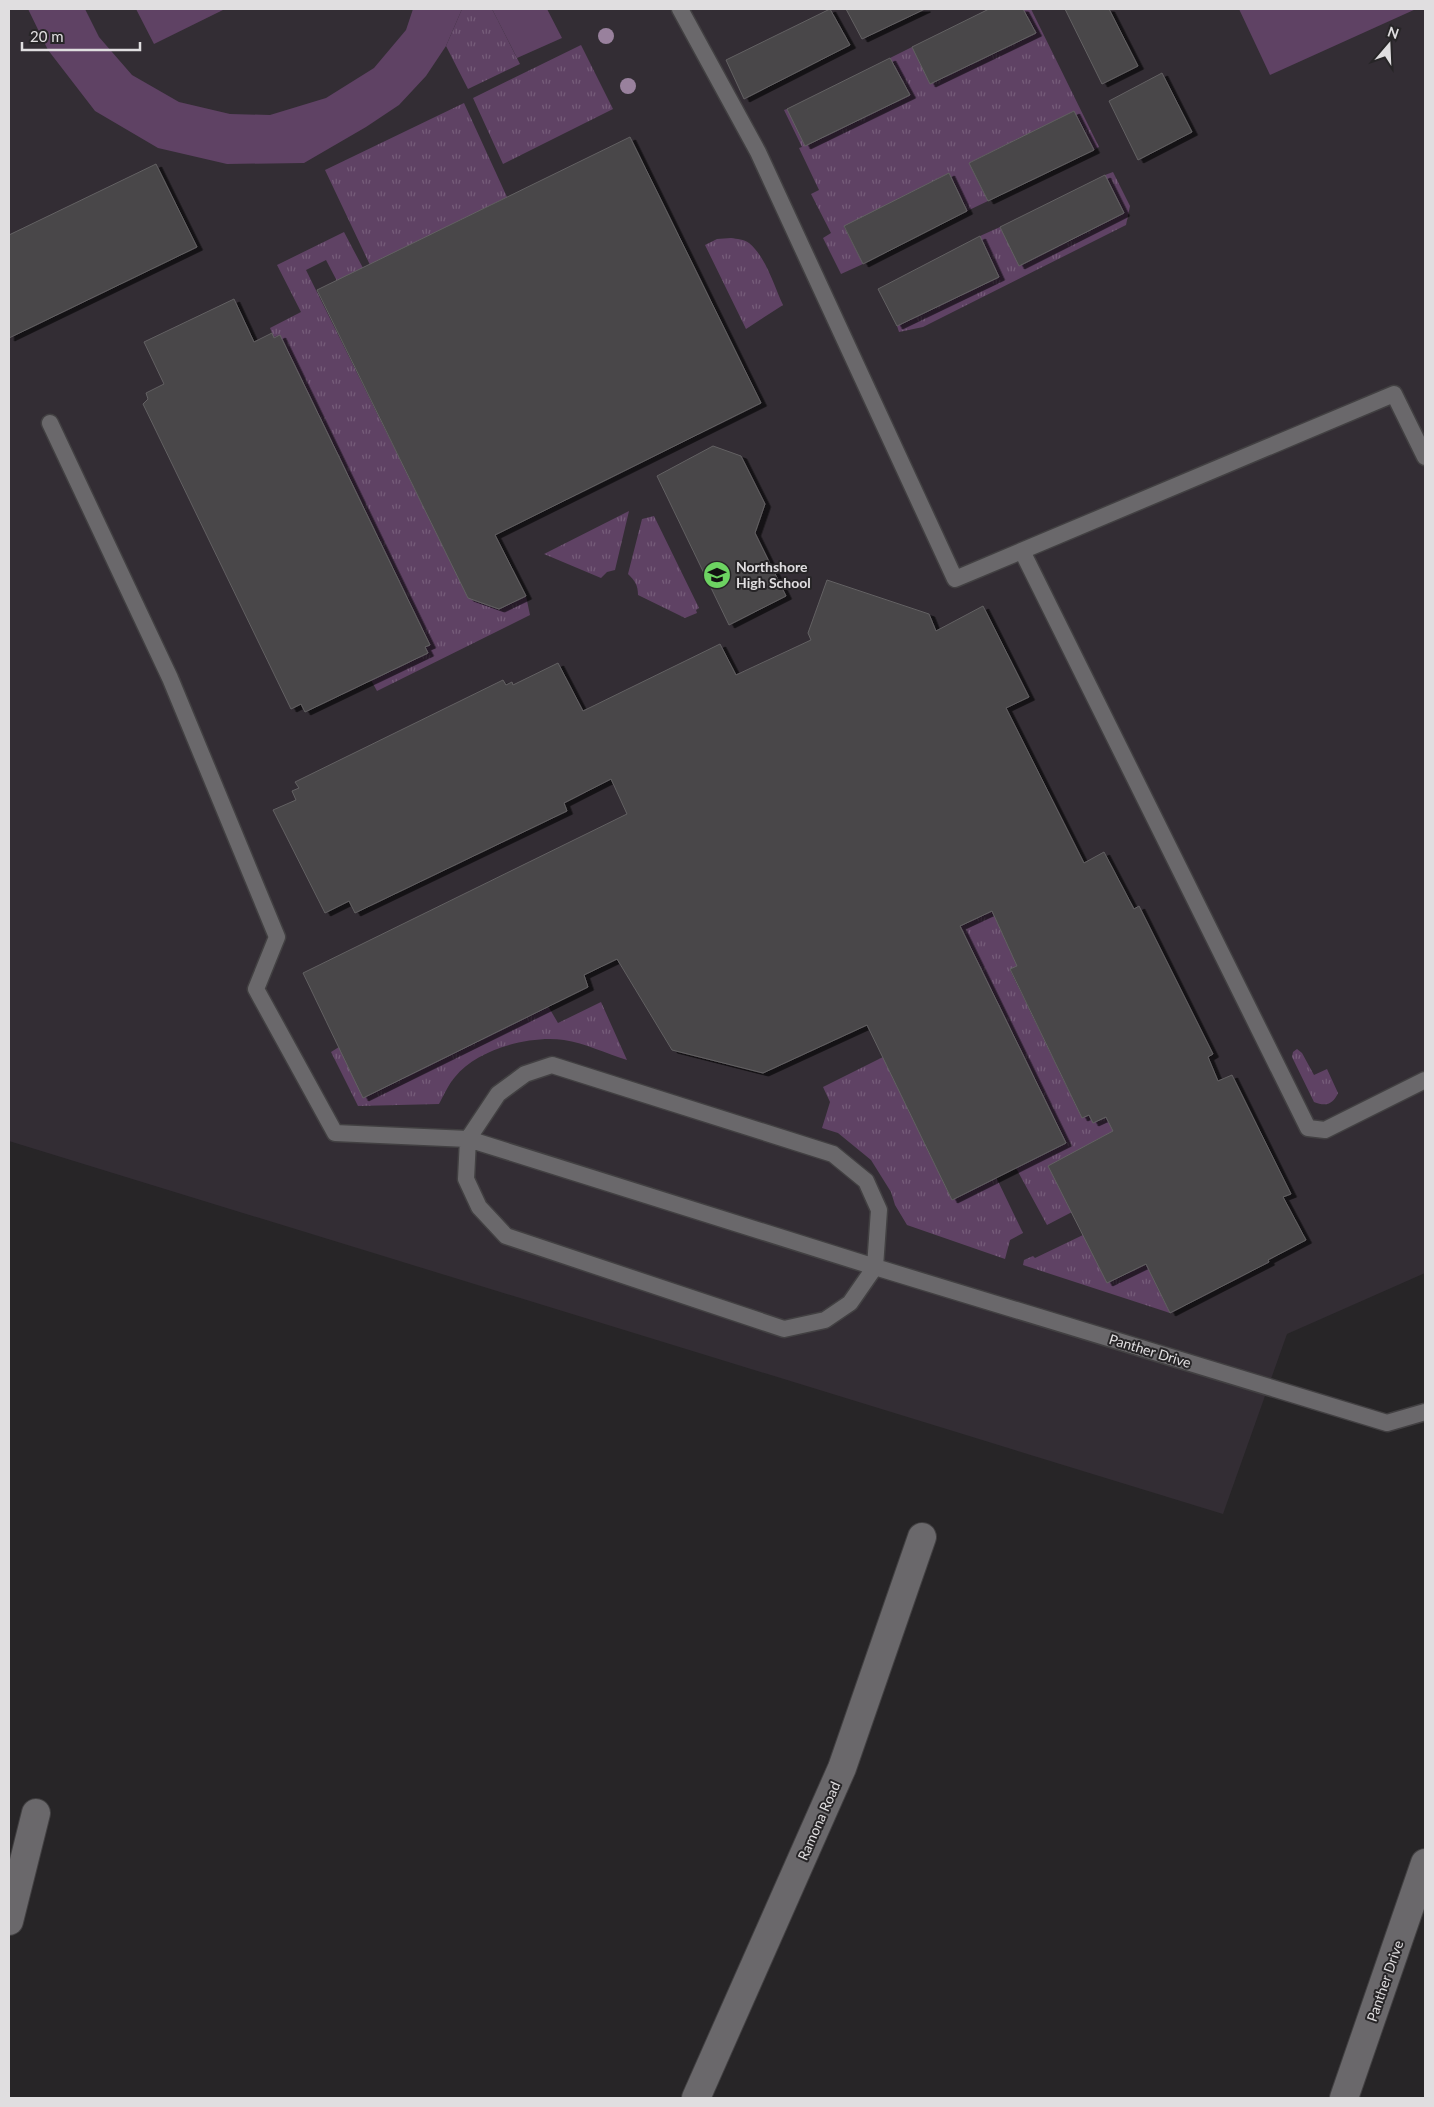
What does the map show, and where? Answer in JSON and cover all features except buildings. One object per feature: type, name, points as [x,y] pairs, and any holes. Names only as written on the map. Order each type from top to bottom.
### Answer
[{"type":"street","name":"Ramona Road","points":[[696,2098],[842,1768],[922,1537]]},
{"type":"street","points":[[9,1921],[36,1813]]},
{"type":"street","name":"Panther Drive","points":[[1344,2098],[1425,1863]]},
{"type":"lane","points":[[680,9],[758,152],[955,580],[1394,394],[1425,457]]},
{"type":"lane","name":"Panther Drive","points":[[50,423],[170,678],[278,937],[256,990],[335,1133],[468,1139],[875,1267],[1387,1423],[1425,1412]]},
{"type":"lane","points":[[1022,551],[1308,1128],[1325,1130],[1425,1080]]},
{"type":"lane","points":[[552,1065],[833,1154],[866,1181],[879,1210],[875,1267],[850,1303],[832,1316],[825,1320],[784,1329],[506,1236],[479,1207],[466,1179],[468,1139],[498,1094],[524,1074],[552,1065]]},
{"type":"shaded area","name":"Northshore High School","points":[[9,9],[1425,9],[1425,1273],[1287,1334],[1223,1514],[9,1141]]},
{"type":"green space","points":[[28,9],[85,9],[99,37],[132,75],[179,102],[230,114],[270,115],[326,98],[374,68],[406,30],[413,9],[462,9],[446,46],[426,76],[399,105],[366,127],[304,163],[227,164],[158,148],[95,111],[48,50]]},
{"type":"green space","points":[[136,9],[225,9],[154,44]]},
{"type":"green space","points":[[462,9],[492,9],[520,64],[468,89],[446,46]]},
{"type":"green space","points":[[492,9],[547,9],[562,38],[517,58]]},
{"type":"green space","points":[[1023,9],[1031,9],[1099,147],[1094,150],[1074,111],[969,163],[988,201],[967,211],[949,173],[844,227],[863,264],[841,274],[823,238],[831,233],[811,194],[819,190],[799,148],[802,147],[784,110],[787,109],[805,146],[910,95],[890,58],[912,47],[930,84],[1036,33]]},
{"type":"green space","points":[[1239,9],[1416,9],[1270,75]]},
{"type":"green space","points":[[581,45],[613,109],[503,164],[473,98]]},
{"type":"green space","points":[[464,103],[507,197],[370,265],[325,170]]},
{"type":"green space","points":[[1113,172],[1130,206],[1126,225],[923,327],[899,332],[897,326],[998,277],[980,236],[1000,227],[1019,265],[1123,212],[1105,175]]},
{"type":"green space","points":[[344,232],[363,268],[337,281],[326,260],[306,270],[468,597],[499,609],[526,596],[530,615],[377,691],[371,680],[428,653],[425,647],[430,644],[280,336],[274,338],[270,328],[301,312],[277,265]]},
{"type":"green space","points":[[731,238],[745,241],[755,249],[769,272],[783,305],[746,329],[705,245],[717,239]]},
{"type":"green space","points":[[629,511],[615,570],[607,572],[601,578],[544,554]]},
{"type":"green space","points":[[654,516],[699,608],[696,610],[697,613],[685,618],[638,595],[636,583],[628,574],[642,519]]},
{"type":"green space","points":[[992,911],[1017,966],[1010,970],[1082,1118],[1089,1115],[1093,1123],[1106,1117],[1113,1131],[1049,1166],[1072,1212],[1047,1225],[1016,1168],[1066,1143],[960,926]]},
{"type":"green space","points":[[601,1002],[627,1060],[572,1041],[551,1039],[521,1042],[490,1052],[465,1067],[450,1083],[439,1104],[358,1106],[331,1052],[339,1047],[548,1006],[558,1023]]},
{"type":"green space","points":[[1297,1049],[1302,1053],[1314,1075],[1327,1069],[1338,1093],[1329,1104],[1314,1102],[1292,1057],[1293,1052]]},
{"type":"green space","points":[[883,1057],[952,1200],[996,1177],[1023,1233],[1010,1240],[1005,1259],[907,1225],[895,1205],[891,1192],[871,1160],[838,1133],[822,1128],[830,1102],[823,1087]]},
{"type":"green space","points":[[1083,1235],[1107,1282],[1146,1264],[1170,1313],[1023,1265],[1024,1260],[1033,1256],[1035,1258]]},
{"type":"place","name":"Northshore High School","points":[[717,575]]}]
